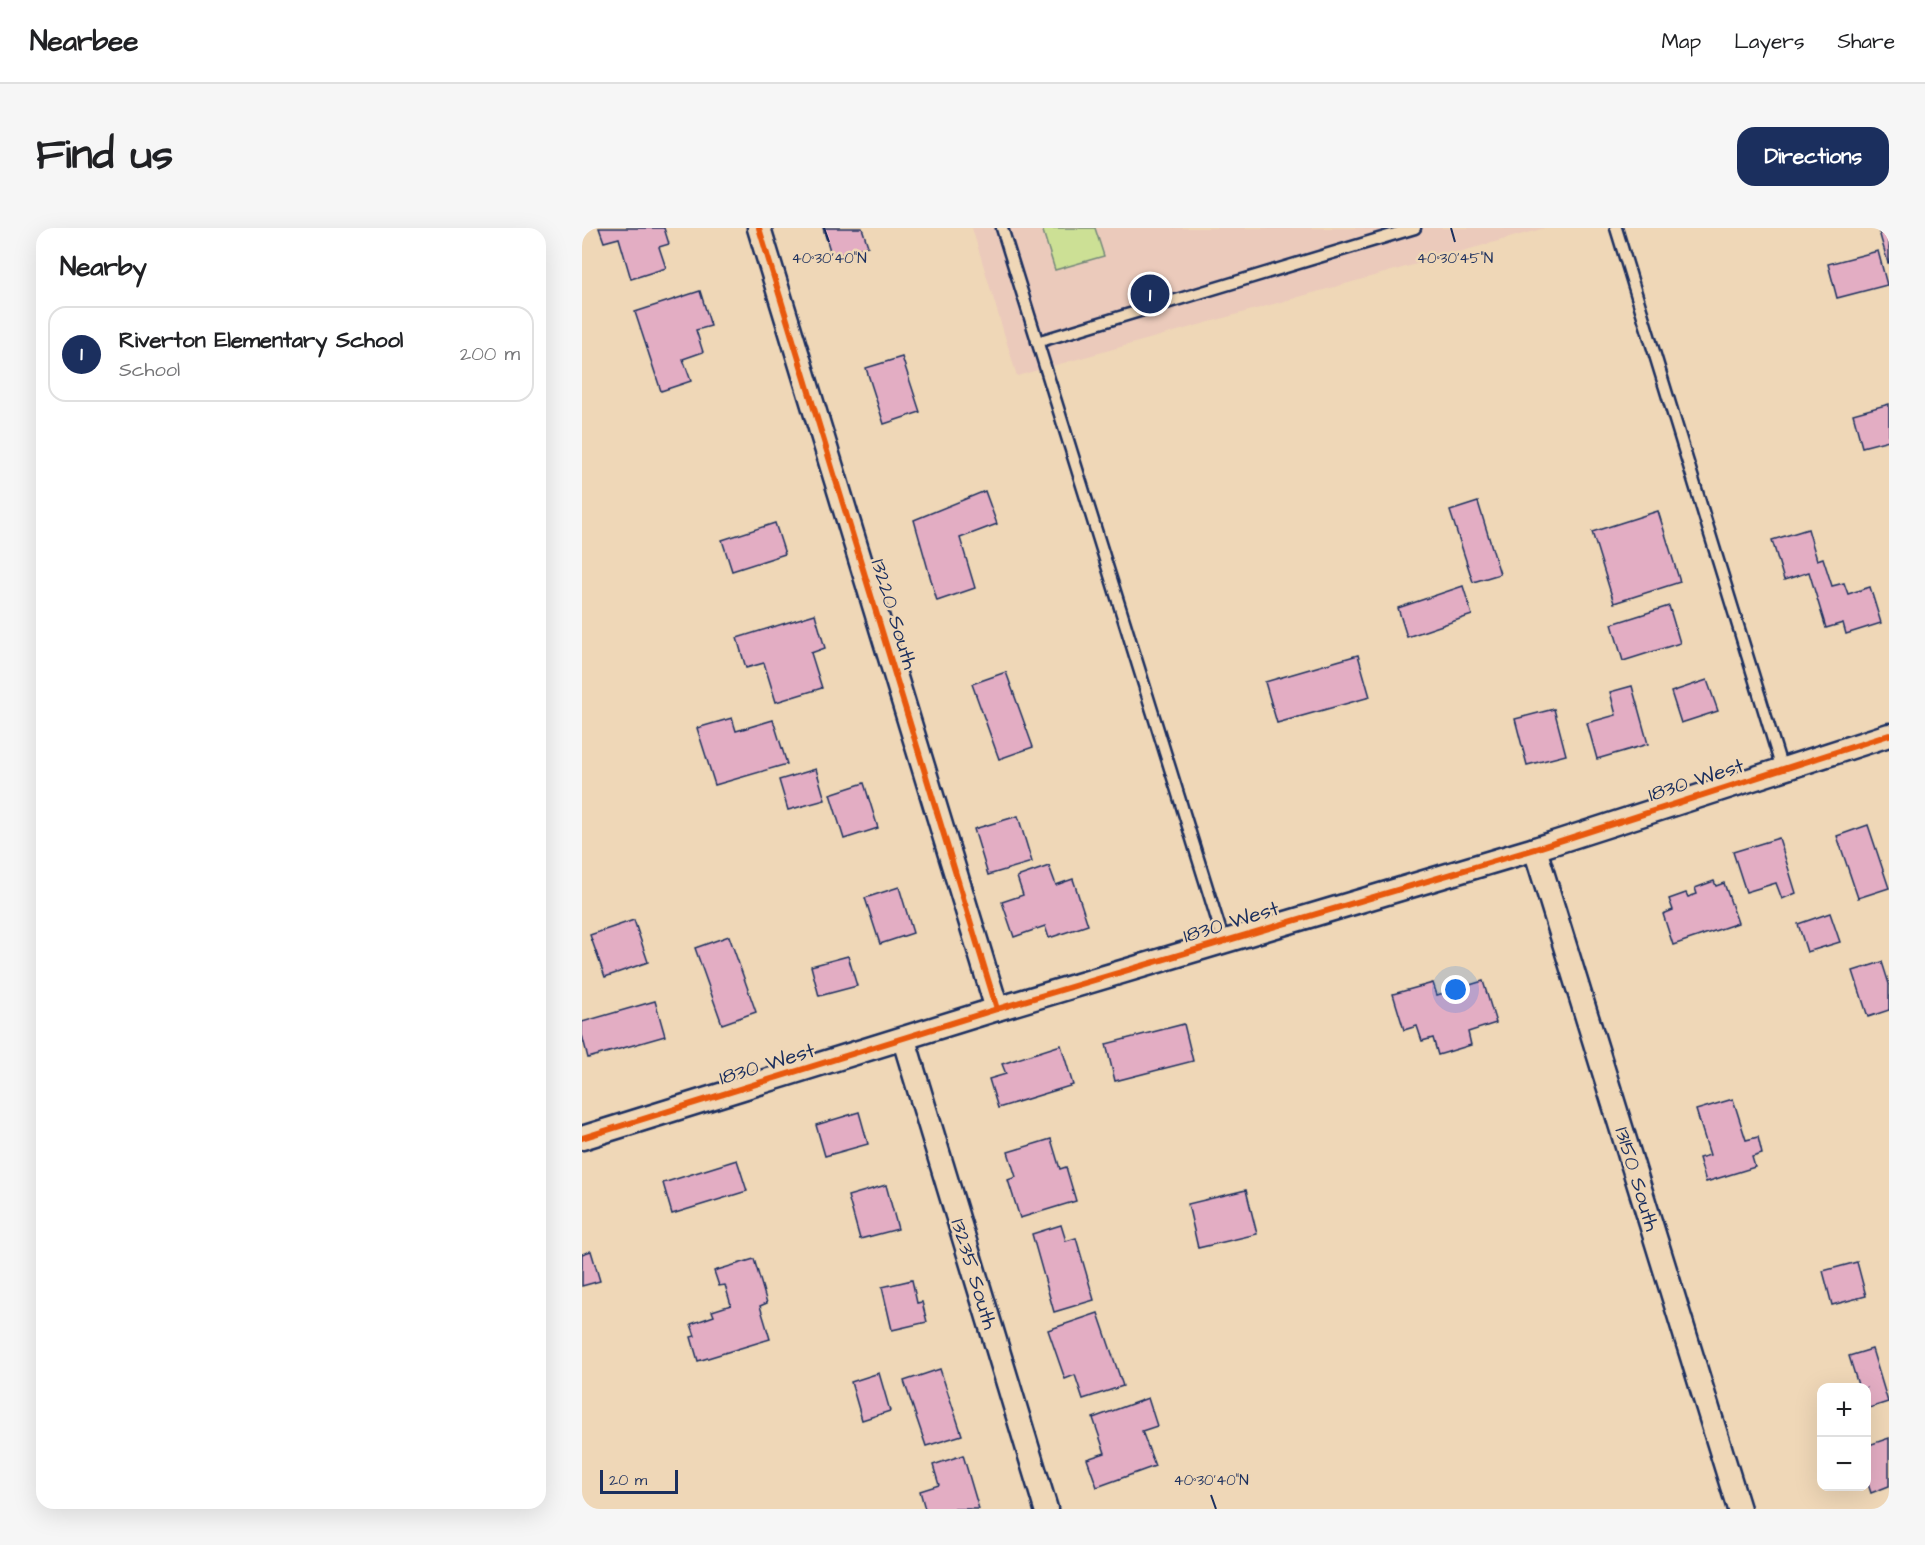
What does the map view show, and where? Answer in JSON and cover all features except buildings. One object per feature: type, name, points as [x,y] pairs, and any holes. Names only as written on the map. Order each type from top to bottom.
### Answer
[{"type":"street","name":"13220 South","points":[[759,228],[997,1009]]},
{"type":"street","name":"1830 West","points":[[582,1138],[904,1040],[997,1009],[1535,849],[1889,735]]},
{"type":"street","name":"13150 South","points":[[1535,849],[1739,1509]]},
{"type":"street","name":"13235 South","points":[[904,1040],[1046,1509]]},
{"type":"lane","points":[[1002,228],[1224,942]]},
{"type":"lane","points":[[1038,342],[1415,228]]},
{"type":"lane","points":[[1616,228],[1782,769]]},
{"type":"shaded area","points":[[972,228],[1545,228],[1017,376]]},
{"type":"green space","points":[[1042,228],[1095,228],[1104,256],[1055,270]]},
{"type":"cycle path","points":[[759,228],[997,1009]]},
{"type":"cycle path","points":[[582,1138],[997,1009],[1535,849],[1889,735]]},
{"type":"place","name":"Riverton Elementary School","points":[[1150,294]]}]
